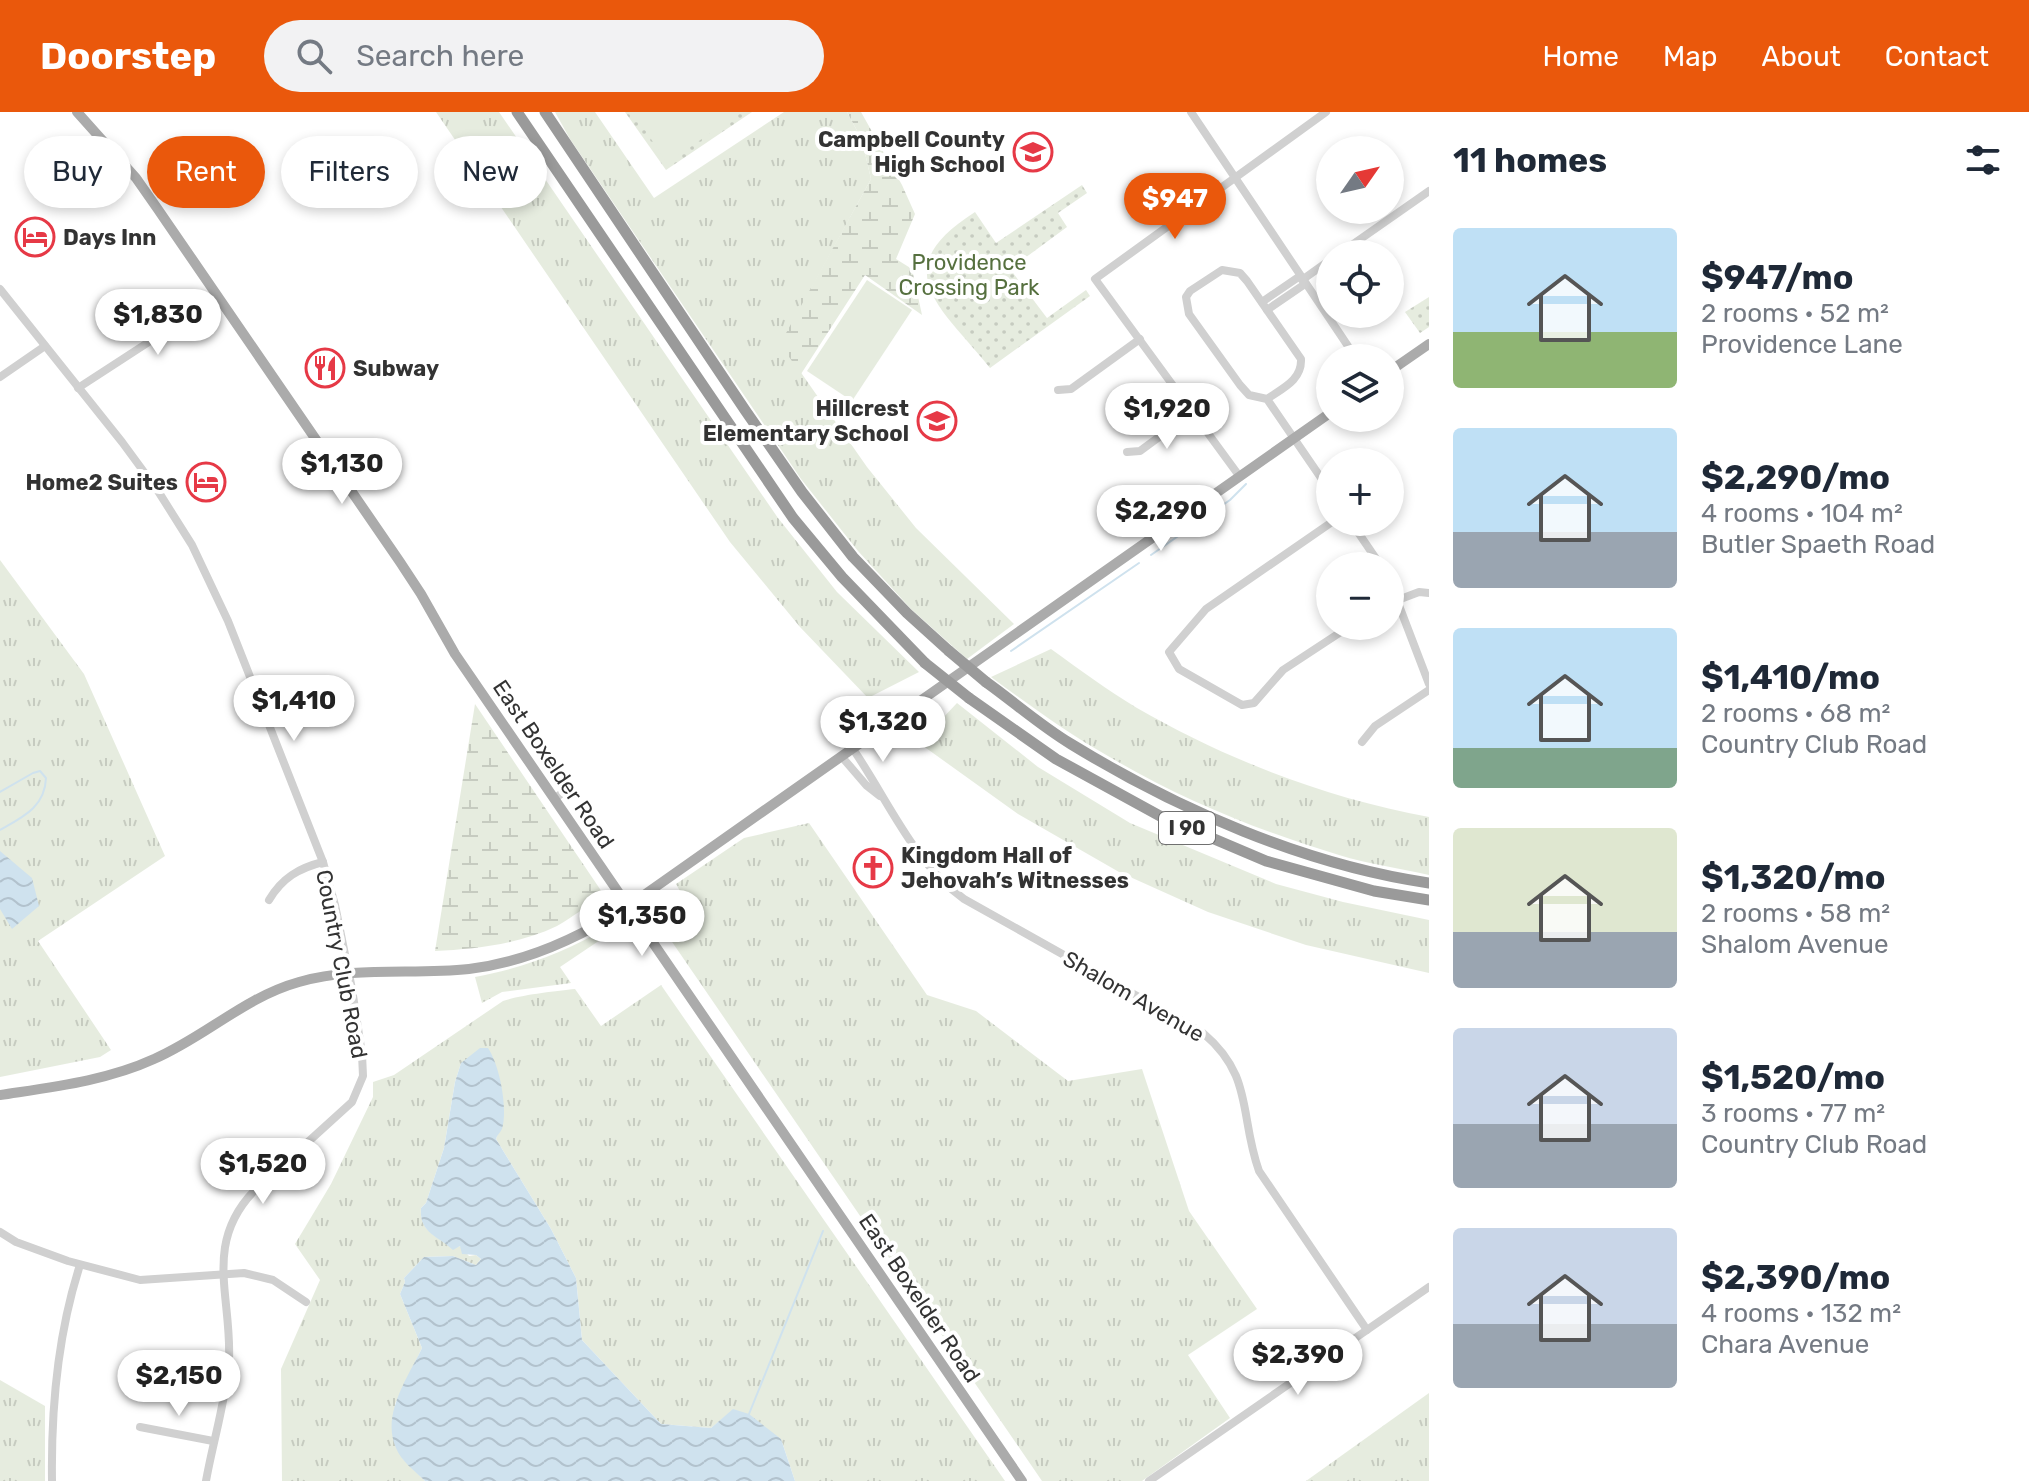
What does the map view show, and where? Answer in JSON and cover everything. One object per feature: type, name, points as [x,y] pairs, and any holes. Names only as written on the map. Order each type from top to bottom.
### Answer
[{"type":"highway","name":"I 90","points":[[511,112],[603,238]]},
{"type":"highway","name":"I 90","points":[[517,112],[793,518],[842,577],[925,663],[1056,759],[1160,816],[1266,861],[1374,891],[1429,900]]},
{"type":"highway","name":"I 90","points":[[548,112],[802,492],[853,557],[949,651],[986,682],[1080,749],[1130,778],[1228,825],[1322,858],[1401,879],[1429,883]]},
{"type":"main road","name":"East Boxelder Road","points":[[77,112],[136,178],[400,562],[455,654],[627,907],[1022,1481]]},
{"type":"main road","points":[[1404,361],[1429,344]]},
{"type":"main road","points":[[0,1095],[88,1081],[130,1069],[188,1041],[242,1006],[296,983],[348,972],[467,969],[502,963],[561,944],[627,907],[1316,423]]},
{"type":"street","points":[[1191,112],[1346,344]]},
{"type":"street","points":[[1240,477],[1095,279],[1326,112]]},
{"type":"street","points":[[1144,181],[1147,196],[1168,226]]},
{"type":"street","points":[[1359,240],[1429,191]]},
{"type":"street","points":[[1267,399],[1297,378],[1302,369],[1301,359],[1240,273],[1222,270],[1190,291],[1186,306],[1240,385],[1249,395],[1267,399],[1316,470]]},
{"type":"street","points":[[1265,306],[1316,270]]},
{"type":"street","name":"Country Club Road","points":[[0,289],[158,491],[197,556],[228,621],[323,862],[348,972],[362,1054],[363,1076],[359,1090],[352,1102],[243,1203],[229,1227],[223,1248],[222,1274],[229,1358],[206,1481]]},
{"type":"street","points":[[78,388],[218,297]]},
{"type":"street","points":[[1058,390],[1071,389],[1140,339]]},
{"type":"street","points":[[0,377],[45,346]]},
{"type":"street","points":[[1127,452],[1140,451],[1193,412]]},
{"type":"street","points":[[1316,533],[1206,609],[1169,652],[1179,669],[1242,705],[1254,703],[1283,670],[1329,640]]},
{"type":"street","points":[[1404,597],[1419,592],[1429,593]]},
{"type":"street","points":[[1362,742],[1375,726],[1429,687],[1404,626]]},
{"type":"street","name":"Shalom Avenue","points":[[853,749],[874,779],[881,797],[931,869],[956,893],[1177,1018],[1215,1043],[1235,1070],[1241,1086],[1259,1171],[1367,1330]]},
{"type":"street","name":"Shalom Avenue","points":[[842,757],[881,797]]},
{"type":"street","points":[[554,799],[569,788]]},
{"type":"street","points":[[269,900],[286,878],[298,870],[323,862]]},
{"type":"street","points":[[0,1232],[16,1242],[80,1265],[140,1280],[244,1273],[273,1280],[306,1302]]},
{"type":"street","points":[[52,1481],[59,1361],[80,1265]]},
{"type":"street","points":[[1149,1481],[1429,1287]]},
{"type":"street","points":[[140,1427],[213,1441]]},
{"type":"green space","points":[[436,112],[499,112],[515,136],[452,136]]},
{"type":"green space","points":[[555,112],[595,112],[654,198],[784,112],[847,112],[862,140],[871,179],[781,344],[867,467],[916,528],[1014,624],[967,659],[911,609],[858,551],[801,479],[570,139]]},
{"type":"green space","points":[[625,112],[752,112],[666,170]]},
{"type":"green space","points":[[633,112],[741,112],[667,163]]},
{"type":"green space","points":[[847,112],[861,112],[915,214],[896,259],[912,269],[922,315],[865,275],[801,374],[780,344],[871,179],[862,140]]},
{"type":"green space","points":[[547,182],[778,518],[837,592],[919,672],[868,698],[800,627],[730,542],[502,208],[547,208]]},
{"type":"green space","name":"Providence Crossing Park","points":[[1082,185],[1087,193],[1058,213],[1067,227],[1010,269],[1047,318],[1086,290],[1090,296],[990,368],[954,326],[930,289],[927,271],[932,252],[948,233],[975,212],[996,243]]},
{"type":"green space","points":[[867,280],[912,310],[852,401],[807,371]]},
{"type":"green space","points":[[1429,297],[1429,327],[1420,333],[1405,312]]},
{"type":"green space","points":[[0,560],[84,674],[165,856],[38,941],[111,1050],[100,1057],[0,1077]]},
{"type":"green space","points":[[1051,649],[1137,708],[1242,760],[1316,788],[1429,817],[1429,875],[1309,846],[1192,800],[1093,747],[991,677]]},
{"type":"green space","points":[[957,703],[1038,767],[1130,823],[1276,884],[1429,920],[1429,973],[1306,945],[1208,912],[1119,872],[1018,814],[919,743]]},
{"type":"green space","points":[[475,704],[604,895],[557,926],[528,937],[482,947],[435,951]]},
{"type":"green space","points":[[809,823],[927,995],[976,1011],[1068,1081],[1142,1069],[1189,1211],[1257,1309],[1188,1355],[1230,1418],[1142,1481],[1042,1481],[657,920],[685,900],[676,884],[744,838]]},
{"type":"green space","points":[[608,927],[612,932],[560,967],[571,983],[502,992],[482,1003],[475,977],[544,958]]},
{"type":"green space","points":[[661,985],[1005,1481],[795,1481],[781,1439],[733,1410],[711,1428],[661,1424],[582,1340],[576,1278],[551,1229],[496,1139],[498,1133],[461,1063],[444,1148],[426,1203],[421,1208],[421,1216],[426,1228],[453,1249],[460,1246],[469,1256],[476,1255],[481,1259],[476,1265],[453,1256],[424,1257],[404,1278],[400,1294],[422,1348],[395,1404],[403,1459],[425,1481],[282,1481],[281,1369],[320,1280],[295,1244],[331,1184],[373,1097],[373,1082],[394,1075],[503,1001],[575,989],[601,1026]]},
{"type":"green space","points":[[0,1380],[45,1406],[45,1481],[0,1481]]},
{"type":"green space","points":[[1429,1393],[1429,1481],[1306,1481]]},
{"type":"water","points":[[0,851],[32,878],[39,906],[12,929],[0,909]]},
{"type":"water","points":[[480,1048],[488,1048],[502,1088],[504,1121],[496,1139],[551,1229],[576,1278],[582,1340],[661,1424],[711,1428],[733,1409],[749,1414],[781,1439],[795,1481],[425,1481],[401,1457],[392,1435],[394,1410],[422,1348],[400,1294],[404,1278],[424,1257],[453,1256],[476,1265],[481,1259],[476,1255],[462,1254],[460,1246],[453,1250],[430,1233],[421,1216],[421,1208],[426,1203],[444,1148],[461,1063]]},
{"type":"waterway","points":[[1151,555],[1230,500],[1246,484]]},
{"type":"waterway","points":[[1011,651],[1139,563]]},
{"type":"waterway","points":[[0,792],[33,773],[40,771],[46,778],[42,797],[37,804],[0,830]]},
{"type":"waterway","points":[[749,1414],[823,1231]]},
{"type":"place","name":"Campbell County High School","points":[[1033,152]]},
{"type":"place","name":"Days Inn","points":[[35,237]]},
{"type":"place","name":"Subway","points":[[325,368]]},
{"type":"place","name":"Hillcrest Elementary School","points":[[937,421]]},
{"type":"place","name":"Home2 Suites","points":[[206,482]]},
{"type":"place","name":"Kingdom Hall of Jehovah’s Witnesses","points":[[873,868]]}]
